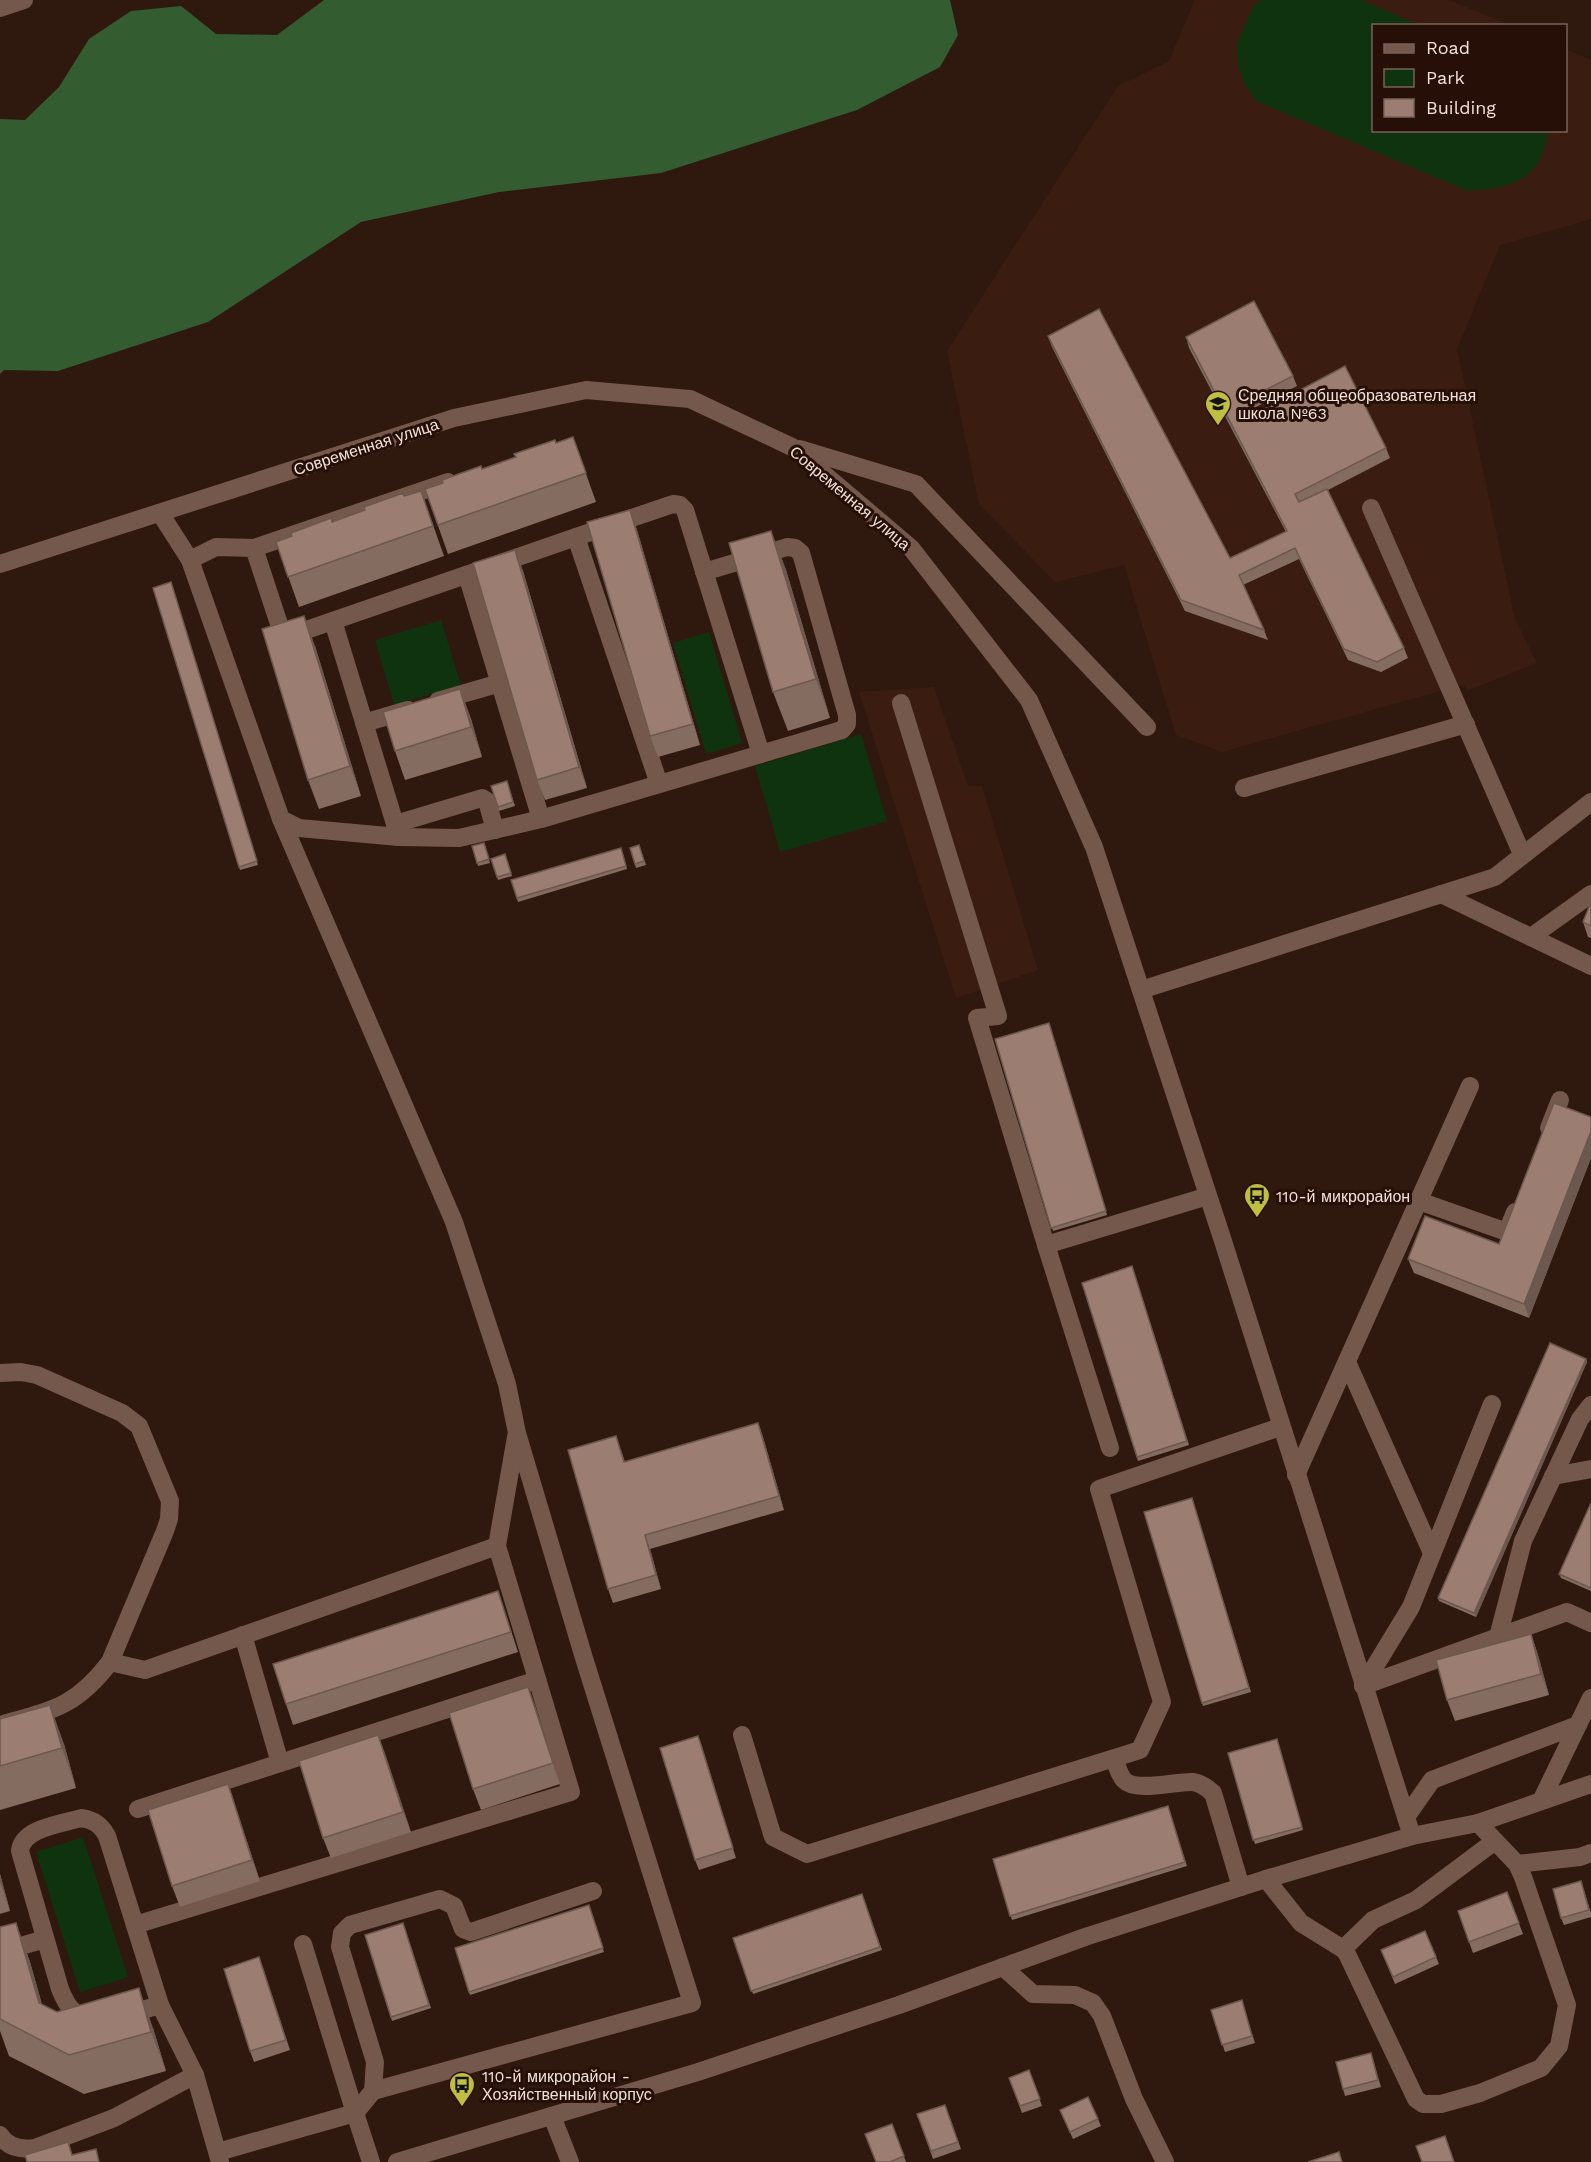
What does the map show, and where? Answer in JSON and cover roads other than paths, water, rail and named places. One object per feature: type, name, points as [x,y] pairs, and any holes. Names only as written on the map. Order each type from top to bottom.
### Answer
[{"type":"street","points":[[0,8],[24,0]]},
{"type":"street","name":"Современная улица","points":[[0,564],[454,418],[586,390],[690,399],[792,447],[911,548],[1029,700],[1094,847],[1412,1836]]},
{"type":"street","points":[[792,447],[916,483],[1147,727]]},
{"type":"street","points":[[190,560],[216,547],[254,548],[468,476]]},
{"type":"street","points":[[254,548],[284,636],[673,504],[680,505],[685,510],[761,754]]},
{"type":"street","points":[[1371,508],[1522,854]]},
{"type":"street","points":[[159,513],[190,560],[281,819],[453,1222],[507,1384],[517,1433],[580,1647],[692,2003],[373,2091],[355,2113],[219,2157],[195,2074],[160,2005],[107,1836],[98,1823],[81,1818],[31,1833],[23,1839],[22,1857],[65,2003],[83,2019],[98,2022],[160,2005]]},
{"type":"street","points":[[576,537],[659,784]]},
{"type":"street","points":[[281,819],[299,828],[397,831],[459,838],[541,819],[842,730],[847,724],[847,715],[801,552],[795,548],[787,548],[704,572]]},
{"type":"street","points":[[467,575],[541,819]]},
{"type":"street","points":[[333,621],[397,831]]},
{"type":"street","points":[[364,723],[500,683]]},
{"type":"street","points":[[901,703],[998,1016],[977,1018],[1110,1448]]},
{"type":"street","points":[[1244,788],[1466,724]]},
{"type":"street","points":[[397,831],[482,798],[487,801],[495,830]]},
{"type":"street","points":[[1141,990],[1495,877],[1591,802]]},
{"type":"street","points":[[1441,894],[1591,966]]},
{"type":"street","points":[[1531,937],[1591,894]]},
{"type":"street","points":[[1296,1475],[1470,1086]]},
{"type":"street","points":[[1543,1144],[1560,1100]]},
{"type":"street","points":[[1046,1245],[1208,1196]]},
{"type":"street","points":[[1419,1201],[1507,1232],[1520,1199]]},
{"type":"street","points":[[1347,1362],[1432,1553]]},
{"type":"street","points":[[0,1373],[21,1372],[37,1375],[132,1419],[144,1435],[167,1492],[170,1510],[169,1519],[110,1662],[99,1677],[72,1699],[56,1708],[0,1725]]},
{"type":"street","points":[[1363,1686],[1411,1608],[1492,1404]]},
{"type":"street","points":[[1498,1637],[1522,1541],[1586,1412]]},
{"type":"street","points":[[742,1735],[773,1837],[807,1854],[1140,1750],[1162,1702],[1099,1489],[1280,1427]]},
{"type":"street","points":[[135,1925],[571,1792],[497,1546],[517,1433]]},
{"type":"street","points":[[1553,1476],[1591,1469]]},
{"type":"street","points":[[110,1662],[145,1670],[497,1546]]},
{"type":"street","points":[[1363,1686],[1567,1612],[1591,1623]]},
{"type":"street","points":[[243,1635],[280,1763]]},
{"type":"street","points":[[138,1809],[537,1680]]},
{"type":"street","points":[[1542,1799],[1591,1698]]},
{"type":"street","points":[[1406,1817],[1432,1780],[1578,1725]]},
{"type":"street","points":[[1114,1759],[1124,1780],[1130,1784],[1141,1786],[1194,1782],[1213,1793],[1241,1887]]},
{"type":"street","points":[[397,2162],[698,2072],[898,2005],[1085,1937],[1266,1879],[1412,1836],[1478,1823],[1542,1799],[1591,1784]]},
{"type":"street","points":[[1266,1879],[1301,1923],[1343,1949],[1416,2099],[1423,2104],[1441,2104],[1480,2093],[1541,2068],[1559,2046],[1567,2005],[1517,1864],[1478,1823]]},
{"type":"street","points":[[1343,1949],[1372,1920],[1416,1900],[1495,1841]]},
{"type":"street","points":[[1517,1864],[1580,1857],[1591,1853]]},
{"type":"street","points":[[373,2091],[375,2062],[340,1947],[342,1934],[350,1925],[440,1899],[454,1906],[462,1929],[471,1932],[593,1891]]},
{"type":"street","points":[[0,1952],[45,1939]]},
{"type":"street","points":[[303,1944],[371,2162]]},
{"type":"street","points":[[1003,1967],[1033,1994],[1075,1995],[1093,2003],[1102,2016],[1134,2099],[1165,2162]]},
{"type":"street","points":[[0,2135],[14,2148],[25,2150],[36,2148],[121,2115],[195,2074]]},
{"type":"street","points":[[552,2116],[570,2162]]},
{"type":"place","name":"Средняя общеобразовательная школа №63","points":[[1218,427]]},
{"type":"place","name":"110-й микрорайон","points":[[1257,1219]]},
{"type":"place","name":"110-й микрорайон - Хозяйственный корпус","points":[[462,2108]]}]
